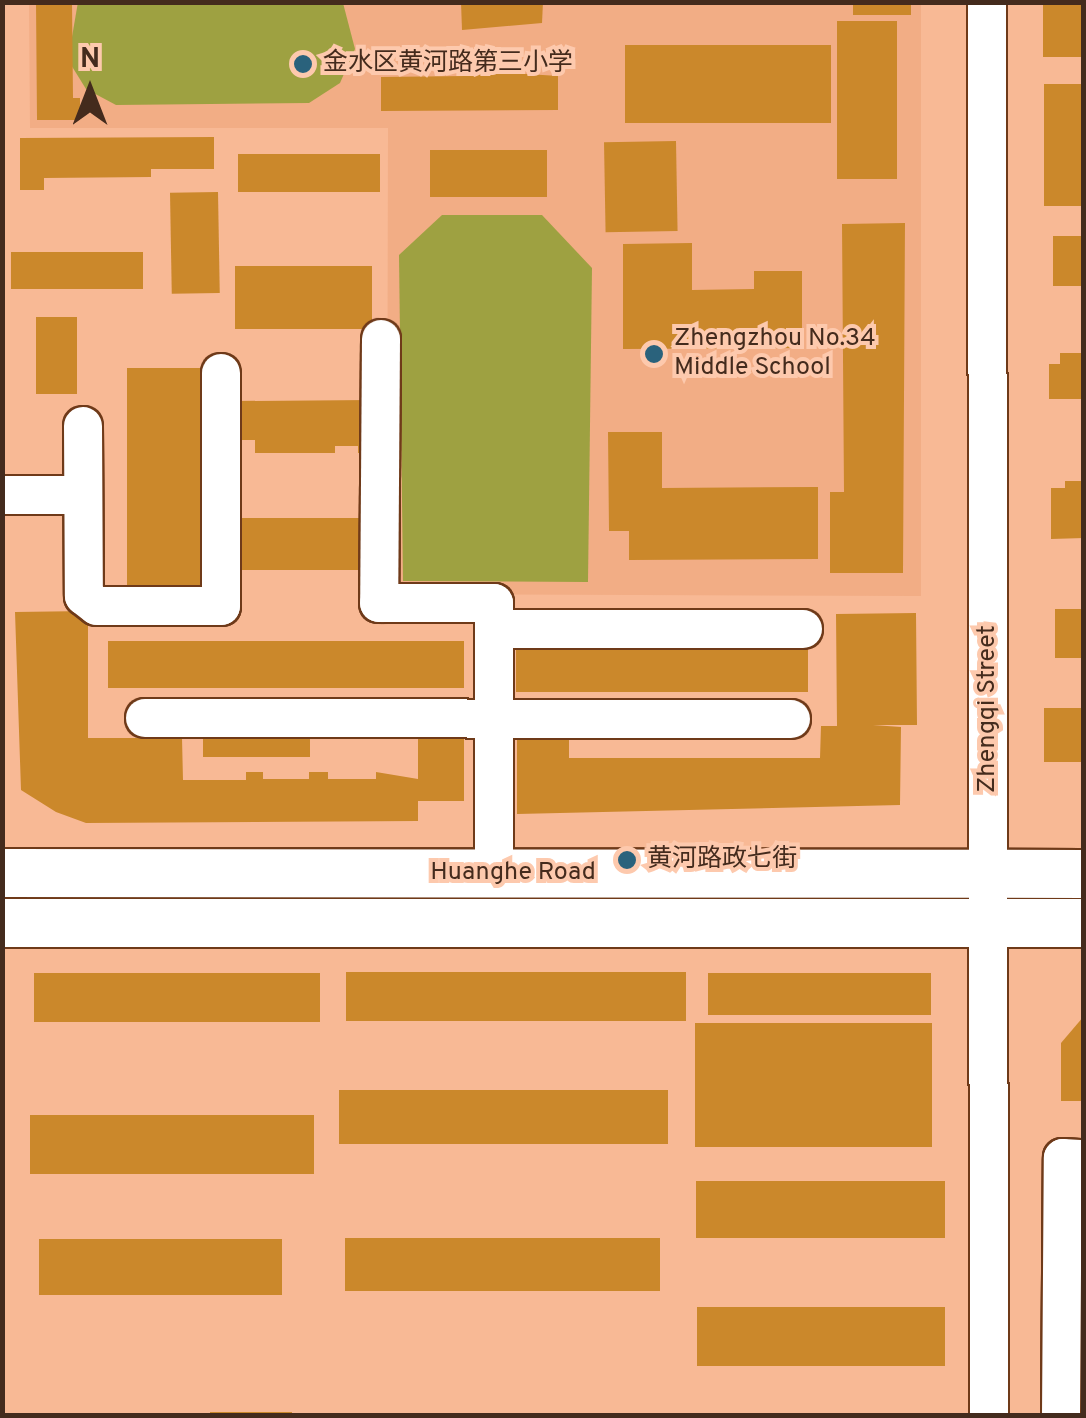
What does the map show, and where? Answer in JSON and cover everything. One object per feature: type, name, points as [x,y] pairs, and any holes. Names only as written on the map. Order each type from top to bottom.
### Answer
[{"type":"main road","name":"Huanghe Road","points":[[2,873],[1084,874]]},
{"type":"main road","name":"Huanghe Road","points":[[2,923],[1084,923]]},
{"type":"street","name":"Zhengqi Street","points":[[987,2],[989,1416]]},
{"type":"street","points":[[381,339],[379,602],[494,604],[494,873]]},
{"type":"street","points":[[83,426],[84,596],[97,606],[221,606],[221,374]]},
{"type":"street","points":[[2,496],[83,495]]},
{"type":"street","points":[[495,629],[803,629]]},
{"type":"street","points":[[145,718],[791,720]]},
{"type":"street","points":[[1061,1416],[1063,1158],[1084,1158]]},
{"type":"shaded area","points":[[78,2],[343,3],[355,49],[340,83],[309,103],[116,105],[86,89],[68,60]]},
{"type":"shaded area","name":"Zhengzhou No.34 Middle School","points":[[29,3],[921,3],[921,596],[397,594],[387,582],[388,128],[30,128]]},
{"type":"shaded area","points":[[442,215],[542,215],[592,268],[588,582],[403,581],[399,255]]},
{"type":"building","points":[[36,2],[72,2],[73,98],[80,98],[80,120],[37,120]]},
{"type":"building","points":[[461,2],[543,2],[542,23],[462,30]]},
{"type":"building","points":[[853,2],[911,2],[911,15],[853,15]]},
{"type":"building","points":[[1043,2],[1084,2],[1084,57],[1043,57]]},
{"type":"building","points":[[837,21],[897,21],[897,179],[837,179]]},
{"type":"building","points":[[625,45],[831,45],[831,123],[625,123]]},
{"type":"building","points":[[466,70],[558,76],[558,110],[381,111],[381,77],[466,76]]},
{"type":"building","points":[[1044,84],[1084,84],[1084,206],[1044,206]]},
{"type":"building","points":[[214,137],[214,169],[151,169],[151,177],[44,178],[44,190],[20,190],[20,138]]},
{"type":"building","points":[[676,141],[678,231],[606,232],[604,142]]},
{"type":"building","points":[[430,150],[547,150],[547,197],[430,197]]},
{"type":"building","points":[[238,154],[380,154],[380,192],[238,192]]},
{"type":"building","points":[[218,192],[220,293],[172,294],[170,193]]},
{"type":"building","points":[[905,223],[903,573],[830,573],[830,492],[844,492],[842,224]]},
{"type":"building","points":[[1053,236],[1084,236],[1084,286],[1053,286]]},
{"type":"building","points":[[692,243],[692,290],[754,289],[754,271],[802,271],[802,348],[623,349],[623,244]]},
{"type":"building","points":[[11,252],[143,252],[143,289],[11,289]]},
{"type":"building","points":[[235,266],[372,266],[372,329],[235,329]]},
{"type":"building","points":[[36,317],[77,317],[77,394],[36,394]]},
{"type":"building","points":[[1060,353],[1084,353],[1084,399],[1049,399],[1049,364],[1060,364]]},
{"type":"building","points":[[127,368],[214,368],[214,587],[127,587]]},
{"type":"building","points":[[370,400],[371,453],[358,453],[358,446],[335,446],[335,453],[255,453],[255,440],[238,440],[238,401]]},
{"type":"building","points":[[608,432],[662,432],[662,488],[818,487],[818,559],[629,560],[629,531],[609,531]]},
{"type":"building","points":[[1065,481],[1084,481],[1084,538],[1051,539],[1051,488],[1065,488]]},
{"type":"building","points":[[232,518],[368,518],[368,570],[232,570]]},
{"type":"building","points":[[1055,609],[1084,609],[1084,658],[1055,658]]},
{"type":"building","points":[[88,611],[88,738],[182,738],[183,780],[246,780],[246,772],[263,772],[263,779],[309,779],[309,772],[328,772],[328,779],[376,779],[376,772],[418,779],[418,727],[464,727],[464,801],[418,801],[418,821],[86,823],[56,812],[21,790],[15,612]]},
{"type":"building","points":[[916,613],[917,725],[873,725],[901,727],[900,805],[517,814],[517,726],[569,726],[569,758],[820,758],[821,726],[837,726],[836,614]]},
{"type":"building","points":[[108,641],[464,641],[464,688],[108,688]]},
{"type":"building","points":[[516,643],[808,643],[808,692],[516,692]]},
{"type":"building","points":[[1044,708],[1084,708],[1084,762],[1044,762]]},
{"type":"building","points":[[203,728],[310,728],[310,757],[203,757]]},
{"type":"building","points":[[346,972],[686,972],[686,1021],[346,1021]]},
{"type":"building","points":[[34,973],[320,973],[320,1022],[34,1022]]},
{"type":"building","points":[[708,973],[931,973],[931,1015],[708,1015]]},
{"type":"building","points":[[1084,1016],[1084,1101],[1061,1101],[1061,1043]]},
{"type":"building","points":[[695,1023],[932,1023],[932,1147],[695,1147]]},
{"type":"building","points":[[339,1090],[668,1090],[668,1144],[339,1144]]},
{"type":"building","points":[[30,1115],[314,1115],[314,1174],[30,1174]]},
{"type":"building","points":[[696,1181],[945,1181],[945,1238],[696,1238]]},
{"type":"building","points":[[345,1238],[660,1238],[660,1291],[345,1291]]},
{"type":"building","points":[[39,1239],[282,1239],[282,1295],[39,1295]]},
{"type":"building","points":[[1073,1271],[1084,1271],[1084,1325],[1073,1325]]},
{"type":"building","points":[[697,1307],[945,1307],[945,1366],[697,1366]]},
{"type":"building","points":[[210,1412],[292,1412],[292,1416],[210,1416]]},
{"type":"place","name":"金水区黄河路第三小学","points":[[303,64]]},
{"type":"place","name":"Zhengzhou No.34 Middle School","points":[[654,354]]},
{"type":"place","name":"黄河路政七街","points":[[627,860]]}]
